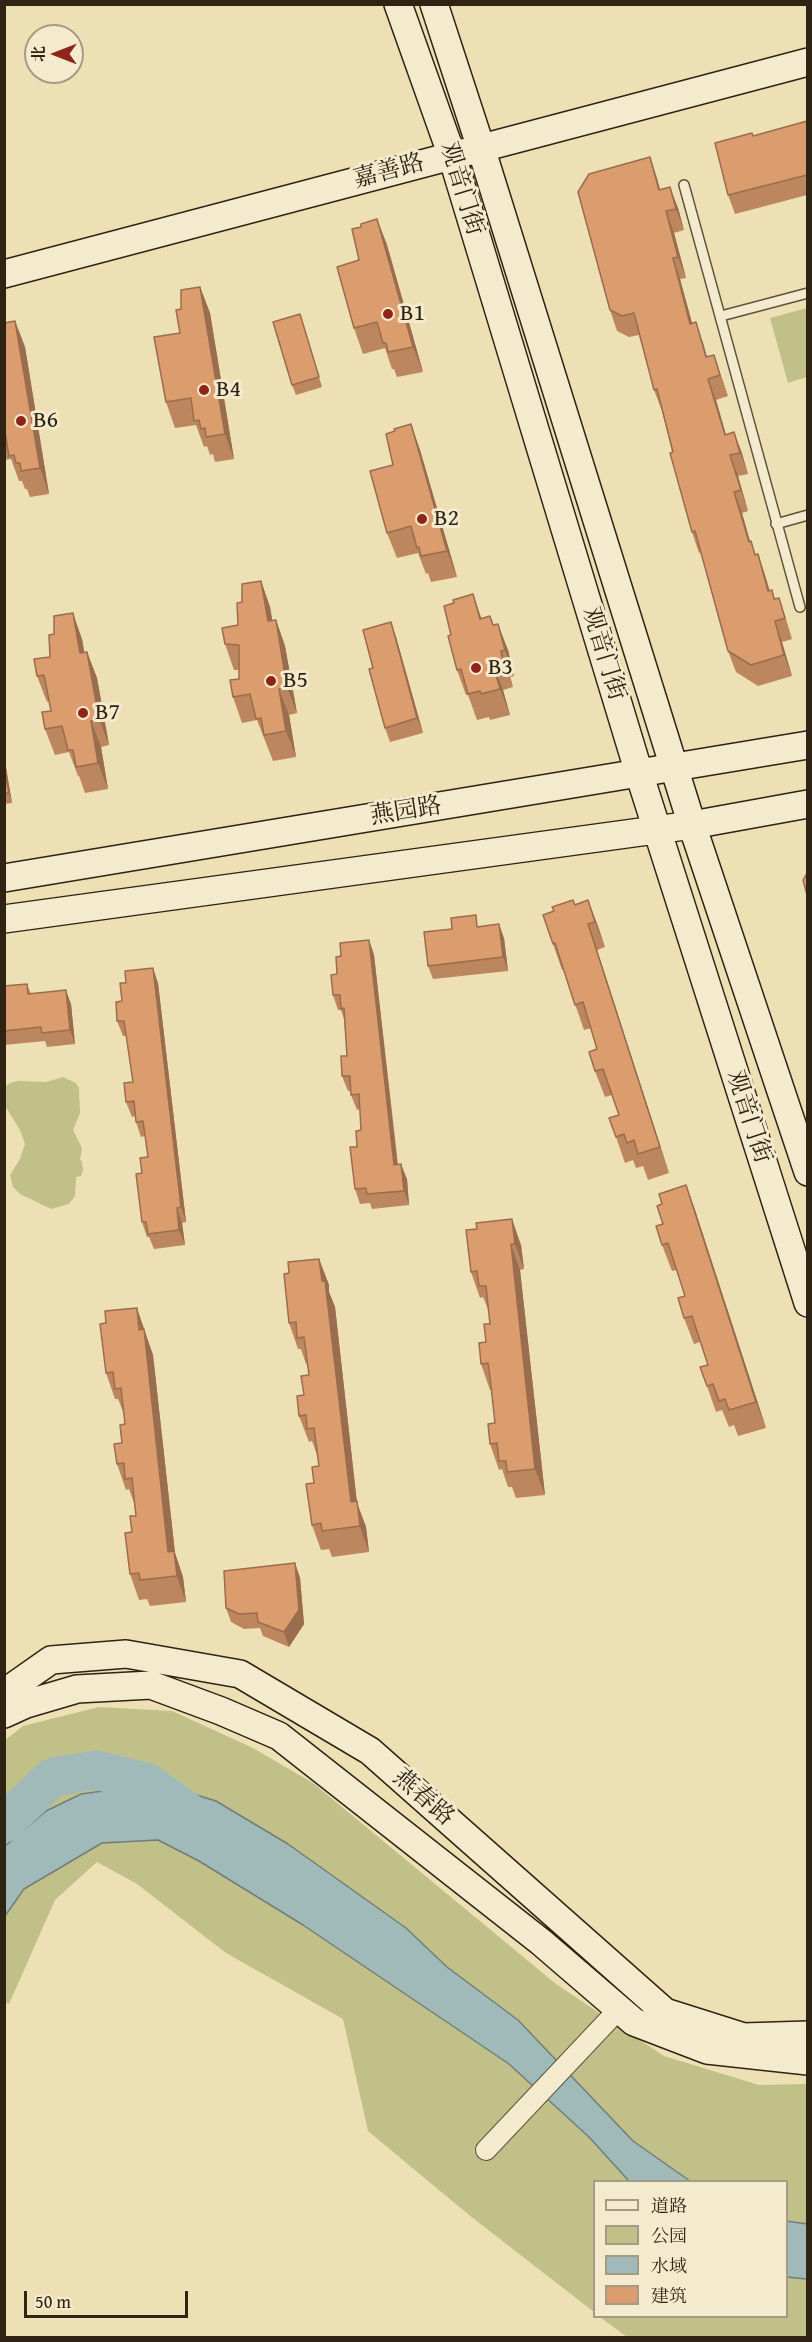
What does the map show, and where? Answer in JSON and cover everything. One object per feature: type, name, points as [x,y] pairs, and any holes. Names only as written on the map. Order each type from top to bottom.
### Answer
[{"type":"street","name":"观音门街","points":[[398,4],[452,156],[639,773],[807,1303]]},
{"type":"street","name":"观音门街","points":[[434,4],[692,825],[807,1172]]},
{"type":"street","name":"嘉善路","points":[[4,274],[807,62]]},
{"type":"street","name":"燕园路","points":[[4,878],[807,746]]},
{"type":"street","points":[[4,919],[692,825],[807,804]]},
{"type":"street","name":"燕春路","points":[[4,1694],[51,1660],[126,1654],[240,1674],[370,1751],[665,2012],[744,2037],[807,2035]]},
{"type":"street","name":"燕春路","points":[[4,1714],[26,1704],[76,1689],[151,1685],[279,1736],[541,1942],[634,2022],[707,2050],[807,2061]]},
{"type":"street","points":[[486,2150],[619,2009]]},
{"type":"lane","points":[[684,185],[800,607]]},
{"type":"lane","points":[[721,316],[807,293]]},
{"type":"lane","points":[[776,524],[807,515]]},
{"type":"green space","points":[[807,308],[807,377],[788,383],[770,318]]},
{"type":"green space","points":[[63,1077],[76,1083],[79,1088],[80,1113],[73,1130],[82,1148],[80,1160],[83,1171],[81,1176],[76,1177],[75,1196],[69,1204],[51,1209],[20,1194],[13,1187],[10,1175],[20,1159],[25,1144],[20,1130],[5,1106],[5,1087],[18,1081],[46,1082]]},
{"type":"green space","points":[[99,1707],[172,1711],[251,1747],[313,1783],[556,1984],[664,2056],[759,2085],[807,2084],[807,2337],[627,2337],[601,2318],[788,2318],[788,2180],[593,2180],[593,2311],[469,2215],[368,2131],[343,2019],[226,1953],[137,1884],[97,1862],[55,1900],[9,2004],[5,2002],[4,1741],[23,1726]]},
{"type":"water","points":[[167,1786],[216,1801],[288,1844],[406,1928],[447,1967],[518,2020],[633,2141],[689,2180],[628,2180],[589,2137],[509,2064],[303,1925],[199,1861],[158,1840],[102,1843],[24,1889],[5,1916],[5,1846],[46,1811],[81,1794]]},
{"type":"water","points":[[788,2221],[807,2224],[807,2279],[788,2277]]},
{"type":"building","points":[[807,121],[807,175],[728,195],[715,143],[752,133],[753,136]]},
{"type":"building","points":[[650,157],[659,190],[670,187],[676,209],[666,211],[678,257],[673,258],[690,324],[696,322],[706,357],[714,355],[720,375],[708,379],[725,435],[734,432],[740,453],[730,455],[741,490],[734,492],[749,542],[751,541],[755,555],[758,554],[768,591],[772,590],[774,599],[779,598],[785,618],[775,621],[784,655],[751,665],[728,651],[695,531],[692,532],[670,453],[673,452],[657,389],[654,390],[634,313],[622,316],[610,310],[578,192],[589,174]]},
{"type":"building","name":"B1","points":[[377,219],[413,347],[388,352],[377,322],[354,328],[337,267],[359,260],[352,229]]},
{"type":"building","name":"B4","points":[[200,287],[225,434],[206,437],[205,428],[201,429],[199,420],[194,421],[191,398],[166,402],[154,337],[180,333],[176,310],[181,309],[181,290]]},
{"type":"building","points":[[300,314],[319,377],[292,385],[273,322]]},
{"type":"building","name":"B6","points":[[15,321],[40,468],[21,471],[20,463],[16,463],[14,455],[9,456],[4,432],[4,323]]},
{"type":"building","name":"B2","points":[[411,424],[447,551],[421,556],[411,526],[387,533],[370,471],[393,465],[386,434]]},
{"type":"building","name":"B5","points":[[261,581],[268,621],[276,620],[287,688],[279,689],[286,731],[264,735],[261,718],[256,719],[250,694],[233,697],[230,680],[239,679],[239,645],[225,644],[222,628],[238,625],[237,603],[242,602],[242,584]]},
{"type":"building","name":"B3","points":[[473,594],[480,619],[490,616],[493,625],[498,624],[505,650],[501,651],[503,661],[493,664],[500,689],[481,694],[480,691],[468,694],[461,669],[457,670],[448,636],[451,635],[444,606],[454,603],[453,600]]},
{"type":"building","name":"B7","points":[[73,613],[80,653],[87,652],[99,719],[91,721],[98,763],[76,767],[73,750],[68,750],[62,726],[45,729],[42,712],[51,711],[44,675],[37,676],[34,659],[50,657],[49,635],[54,634],[54,616]]},
{"type":"building","points":[[391,622],[417,718],[385,728],[369,669],[373,668],[363,630]]},
{"type":"building","points":[[4,768],[9,793],[4,793]]},
{"type":"building","points":[[807,873],[807,895],[803,880]]},
{"type":"building","points":[[573,900],[575,905],[588,900],[595,922],[588,924],[660,1147],[638,1154],[634,1140],[627,1143],[624,1134],[616,1137],[609,1118],[619,1115],[603,1069],[595,1071],[589,1052],[597,1049],[583,1002],[575,1005],[555,943],[553,944],[543,915],[554,911],[552,907]]},
{"type":"building","points":[[476,915],[477,927],[499,924],[503,957],[428,966],[424,932],[452,929],[451,918]]},
{"type":"building","points":[[369,940],[394,1165],[401,1164],[404,1191],[367,1194],[366,1188],[355,1189],[350,1147],[357,1147],[356,1131],[361,1130],[359,1094],[351,1095],[350,1076],[342,1076],[341,1056],[347,1056],[344,1008],[341,1009],[340,995],[333,995],[331,975],[337,974],[336,957],[341,956],[340,943]]},
{"type":"building","points":[[153,968],[181,1207],[177,1208],[179,1230],[148,1234],[146,1222],[142,1222],[136,1174],[142,1173],[140,1158],[148,1157],[143,1121],[136,1122],[134,1101],[126,1102],[124,1083],[133,1082],[124,1021],[117,1021],[116,1002],[122,1001],[120,983],[126,983],[125,971]]},
{"type":"building","points":[[27,984],[28,994],[66,990],[70,1030],[42,1033],[41,1027],[4,1031],[4,986]]},
{"type":"building","points":[[686,1185],[756,1402],[729,1410],[725,1399],[719,1401],[713,1384],[707,1386],[700,1367],[708,1365],[692,1316],[684,1318],[678,1298],[685,1296],[668,1243],[662,1245],[656,1226],[663,1224],[657,1206],[662,1204],[659,1194]]},
{"type":"building","points":[[512,1219],[515,1244],[511,1244],[535,1469],[507,1472],[506,1461],[499,1461],[497,1443],[490,1444],[488,1424],[495,1423],[490,1377],[488,1363],[481,1364],[479,1343],[486,1342],[484,1324],[490,1324],[486,1286],[479,1286],[477,1271],[471,1272],[466,1230],[477,1229],[476,1223]]},
{"type":"building","points":[[319,1259],[322,1281],[325,1281],[351,1502],[357,1501],[360,1526],[322,1531],[321,1523],[312,1525],[306,1484],[314,1483],[312,1467],[319,1466],[314,1428],[307,1429],[306,1415],[299,1416],[297,1396],[304,1395],[301,1376],[309,1375],[304,1337],[297,1338],[296,1322],[289,1323],[284,1274],[289,1273],[288,1262]]},
{"type":"building","points":[[137,1308],[139,1330],[144,1329],[168,1552],[174,1551],[177,1576],[140,1580],[139,1573],[130,1574],[125,1533],[132,1532],[130,1516],[136,1516],[132,1478],[125,1479],[124,1463],[117,1464],[114,1444],[122,1443],[120,1425],[125,1424],[121,1388],[115,1389],[113,1372],[106,1373],[100,1324],[106,1323],[105,1311]]},
{"type":"building","points":[[295,1563],[299,1610],[284,1632],[258,1622],[257,1613],[239,1614],[226,1608],[224,1571]]},
{"type":"waterway","points":[[4,1823],[53,1777],[96,1770],[148,1783],[195,1817]]},
{"type":"place","name":"B1","points":[[388,314]]},
{"type":"place","name":"B4","points":[[204,390]]},
{"type":"place","name":"B6","points":[[21,421]]},
{"type":"place","name":"B2","points":[[422,519]]},
{"type":"place","name":"B3","points":[[476,668]]},
{"type":"place","name":"B5","points":[[271,681]]},
{"type":"place","name":"B7","points":[[83,713]]}]
